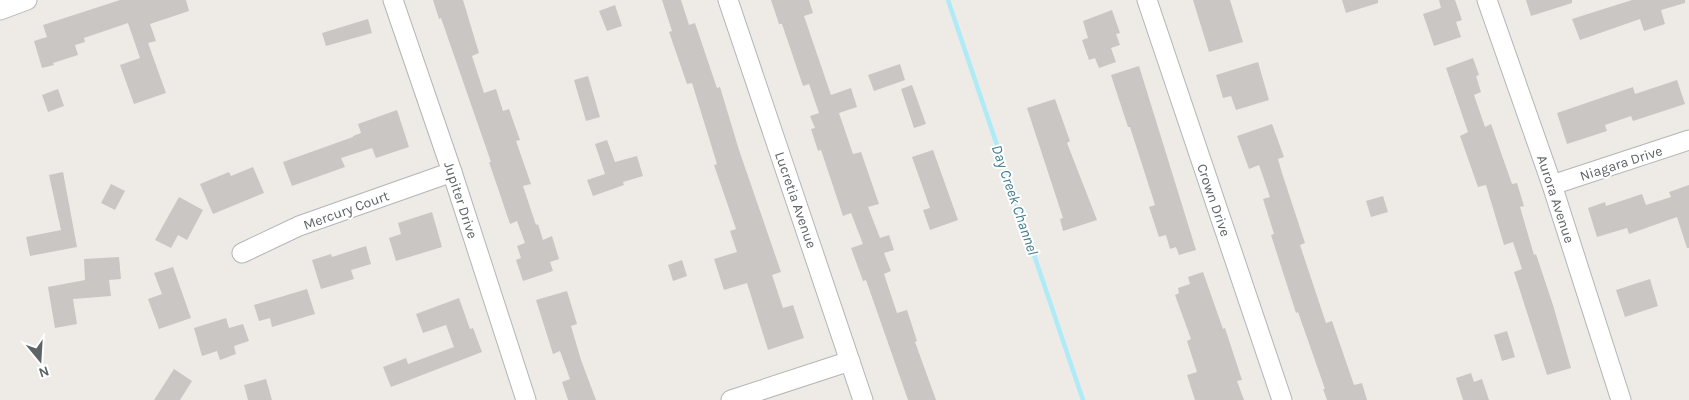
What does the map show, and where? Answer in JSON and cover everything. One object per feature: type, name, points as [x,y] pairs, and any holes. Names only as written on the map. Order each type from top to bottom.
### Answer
[{"type":"street","points":[[0,10],[27,0]]},
{"type":"street","name":"Jupiter Drive","points":[[393,0],[452,172],[526,400]]},
{"type":"street","name":"Lucretia Avenue","points":[[728,0],[863,400]]},
{"type":"street","name":"Crown Drive","points":[[1147,0],[1282,400]]},
{"type":"street","name":"Aurora Avenue","points":[[1487,0],[1552,185],[1621,400]]},
{"type":"street","name":"Niagara Drive","points":[[1552,185],[1689,140]]},
{"type":"street","name":"Mercury Court","points":[[242,253],[299,226],[452,172]]},
{"type":"street","points":[[731,400],[850,361]]},
{"type":"building","points":[[120,0],[186,0],[189,11],[150,24],[156,41],[148,43],[166,93],[134,104],[120,65],[140,58],[128,23],[84,38],[85,42],[75,45],[78,55],[42,68],[34,41],[47,37],[43,25]]},
{"type":"building","points":[[433,0],[463,0],[479,53],[472,56],[484,93],[496,89],[503,111],[509,109],[520,140],[516,141],[531,184],[523,186],[536,225],[538,224],[543,240],[552,236],[559,259],[550,262],[553,271],[523,281],[516,260],[521,258],[517,246],[525,243],[517,221],[510,224],[489,162],[491,162]]},
{"type":"building","points":[[662,0],[681,0],[689,25],[695,23],[717,88],[720,87],[739,150],[781,272],[772,275],[783,308],[793,305],[804,338],[768,350],[747,283],[724,290],[714,259],[737,252],[730,231],[736,229],[714,165],[717,164],[692,83],[687,84],[669,32],[672,31]]},
{"type":"building","points":[[771,0],[809,0],[813,13],[804,16],[831,95],[851,88],[857,107],[839,113],[853,154],[861,152],[879,204],[868,207],[880,238],[889,235],[894,250],[884,253],[891,271],[884,274],[897,313],[907,310],[917,341],[915,342],[936,400],[908,400],[866,280],[863,281],[851,248],[863,244],[851,213],[843,216],[821,150],[818,151],[811,129],[815,128],[810,116],[819,113],[809,84],[803,86],[782,24],[779,24]]},
{"type":"building","points":[[1193,0],[1230,0],[1243,42],[1209,52]]},
{"type":"building","points":[[1342,0],[1378,0],[1378,3],[1346,13]]},
{"type":"building","points":[[1439,0],[1455,0],[1462,20],[1456,22],[1461,37],[1434,46],[1423,14],[1441,8]]},
{"type":"building","points":[[1526,0],[1572,0],[1572,3],[1531,16]]},
{"type":"building","points":[[1632,0],[1685,0],[1685,3],[1661,10],[1665,24],[1644,31],[1640,19],[1580,40],[1572,19]]},
{"type":"building","points":[[615,5],[622,26],[607,31],[599,11]]},
{"type":"building","points":[[1112,10],[1120,33],[1116,34],[1120,45],[1111,48],[1116,62],[1099,68],[1095,58],[1089,60],[1082,40],[1088,38],[1083,21]]},
{"type":"building","points":[[368,19],[372,33],[326,46],[322,33]]},
{"type":"building","points":[[1473,58],[1479,75],[1476,76],[1481,92],[1474,95],[1485,127],[1491,124],[1512,184],[1517,183],[1524,206],[1520,207],[1534,255],[1536,254],[1553,305],[1571,368],[1547,375],[1514,272],[1522,269],[1513,242],[1504,245],[1486,185],[1478,187],[1460,136],[1468,132],[1446,68]]},
{"type":"building","points":[[1258,62],[1269,100],[1236,110],[1231,96],[1223,98],[1216,75]]},
{"type":"building","points":[[900,64],[905,80],[874,91],[868,75]]},
{"type":"building","points":[[1139,66],[1196,250],[1179,255],[1176,247],[1170,249],[1166,235],[1159,237],[1149,207],[1155,205],[1111,75]]},
{"type":"building","points":[[588,76],[600,117],[586,121],[574,80]]},
{"type":"building","points":[[1677,80],[1685,104],[1633,121],[1631,116],[1605,125],[1607,131],[1567,144],[1557,113],[1633,87],[1635,94]]},
{"type":"building","points":[[912,85],[926,124],[914,128],[901,89]]},
{"type":"building","points":[[58,89],[64,106],[48,112],[42,95]]},
{"type":"building","points":[[1055,99],[1070,141],[1067,143],[1097,220],[1063,231],[1060,219],[1063,218],[1027,108]]},
{"type":"building","points":[[397,110],[409,147],[376,158],[372,148],[341,158],[345,167],[292,186],[283,162],[353,137],[361,133],[358,124]]},
{"type":"building","points":[[1272,124],[1284,157],[1278,159],[1305,243],[1300,245],[1326,323],[1332,321],[1354,385],[1362,383],[1367,400],[1327,400],[1323,389],[1325,389],[1298,312],[1296,313],[1271,235],[1274,234],[1263,199],[1270,197],[1259,165],[1249,169],[1237,136]]},
{"type":"building","points":[[607,140],[615,162],[637,156],[643,176],[623,182],[624,185],[593,196],[587,180],[605,174],[595,144]]},
{"type":"building","points":[[933,150],[958,220],[930,230],[923,210],[930,208],[912,157]]},
{"type":"building","points":[[253,167],[264,193],[213,214],[200,184],[229,172],[231,176]]},
{"type":"building","points":[[63,172],[77,247],[30,256],[26,237],[61,230],[49,175]]},
{"type":"building","points":[[111,184],[125,191],[115,210],[101,203]]},
{"type":"building","points":[[1689,185],[1689,248],[1687,248],[1677,217],[1629,234],[1627,228],[1597,237],[1588,208],[1605,202],[1606,206],[1642,194],[1646,205],[1671,197],[1669,192]]},
{"type":"building","points":[[1383,196],[1388,212],[1371,217],[1366,201]]},
{"type":"building","points":[[179,197],[203,210],[187,240],[178,235],[171,248],[155,240]]},
{"type":"building","points":[[432,212],[442,247],[396,261],[389,238],[401,234],[398,223]]},
{"type":"building","points":[[366,246],[371,264],[351,270],[354,279],[321,289],[312,260],[331,254],[332,257]]},
{"type":"building","points":[[119,257],[121,279],[109,280],[111,296],[73,299],[77,324],[55,328],[48,287],[85,280],[84,259]]},
{"type":"building","points":[[682,260],[687,276],[673,281],[668,265]]},
{"type":"building","points":[[173,267],[191,318],[159,329],[148,299],[162,294],[154,273]]},
{"type":"building","points":[[1203,272],[1223,329],[1225,328],[1242,380],[1237,381],[1244,400],[1195,400],[1187,375],[1197,372],[1187,341],[1191,339],[1175,295],[1179,293],[1178,288],[1190,284],[1188,277]]},
{"type":"building","points":[[1650,279],[1658,306],[1625,317],[1616,290]]},
{"type":"building","points":[[307,289],[315,314],[272,327],[270,318],[259,321],[254,305]]},
{"type":"building","points":[[567,291],[577,324],[571,326],[596,400],[568,400],[562,382],[570,379],[560,351],[553,354],[536,300]]},
{"type":"building","points":[[459,298],[470,329],[473,328],[482,352],[391,387],[383,367],[406,358],[408,364],[454,347],[446,325],[423,333],[416,314]]},
{"type":"building","points":[[226,318],[229,328],[243,324],[249,341],[234,346],[236,354],[220,360],[217,351],[202,356],[194,328]]},
{"type":"building","points":[[1507,331],[1515,357],[1502,361],[1494,335]]},
{"type":"building","points":[[174,369],[192,381],[180,400],[154,400]]},
{"type":"building","points":[[1471,373],[1474,382],[1482,379],[1489,400],[1463,400],[1456,378]]},
{"type":"building","points":[[266,379],[272,400],[248,400],[244,385]]},
{"type":"waterway","name":"Day Creek Channel","points":[[948,0],[1083,400]]}]
